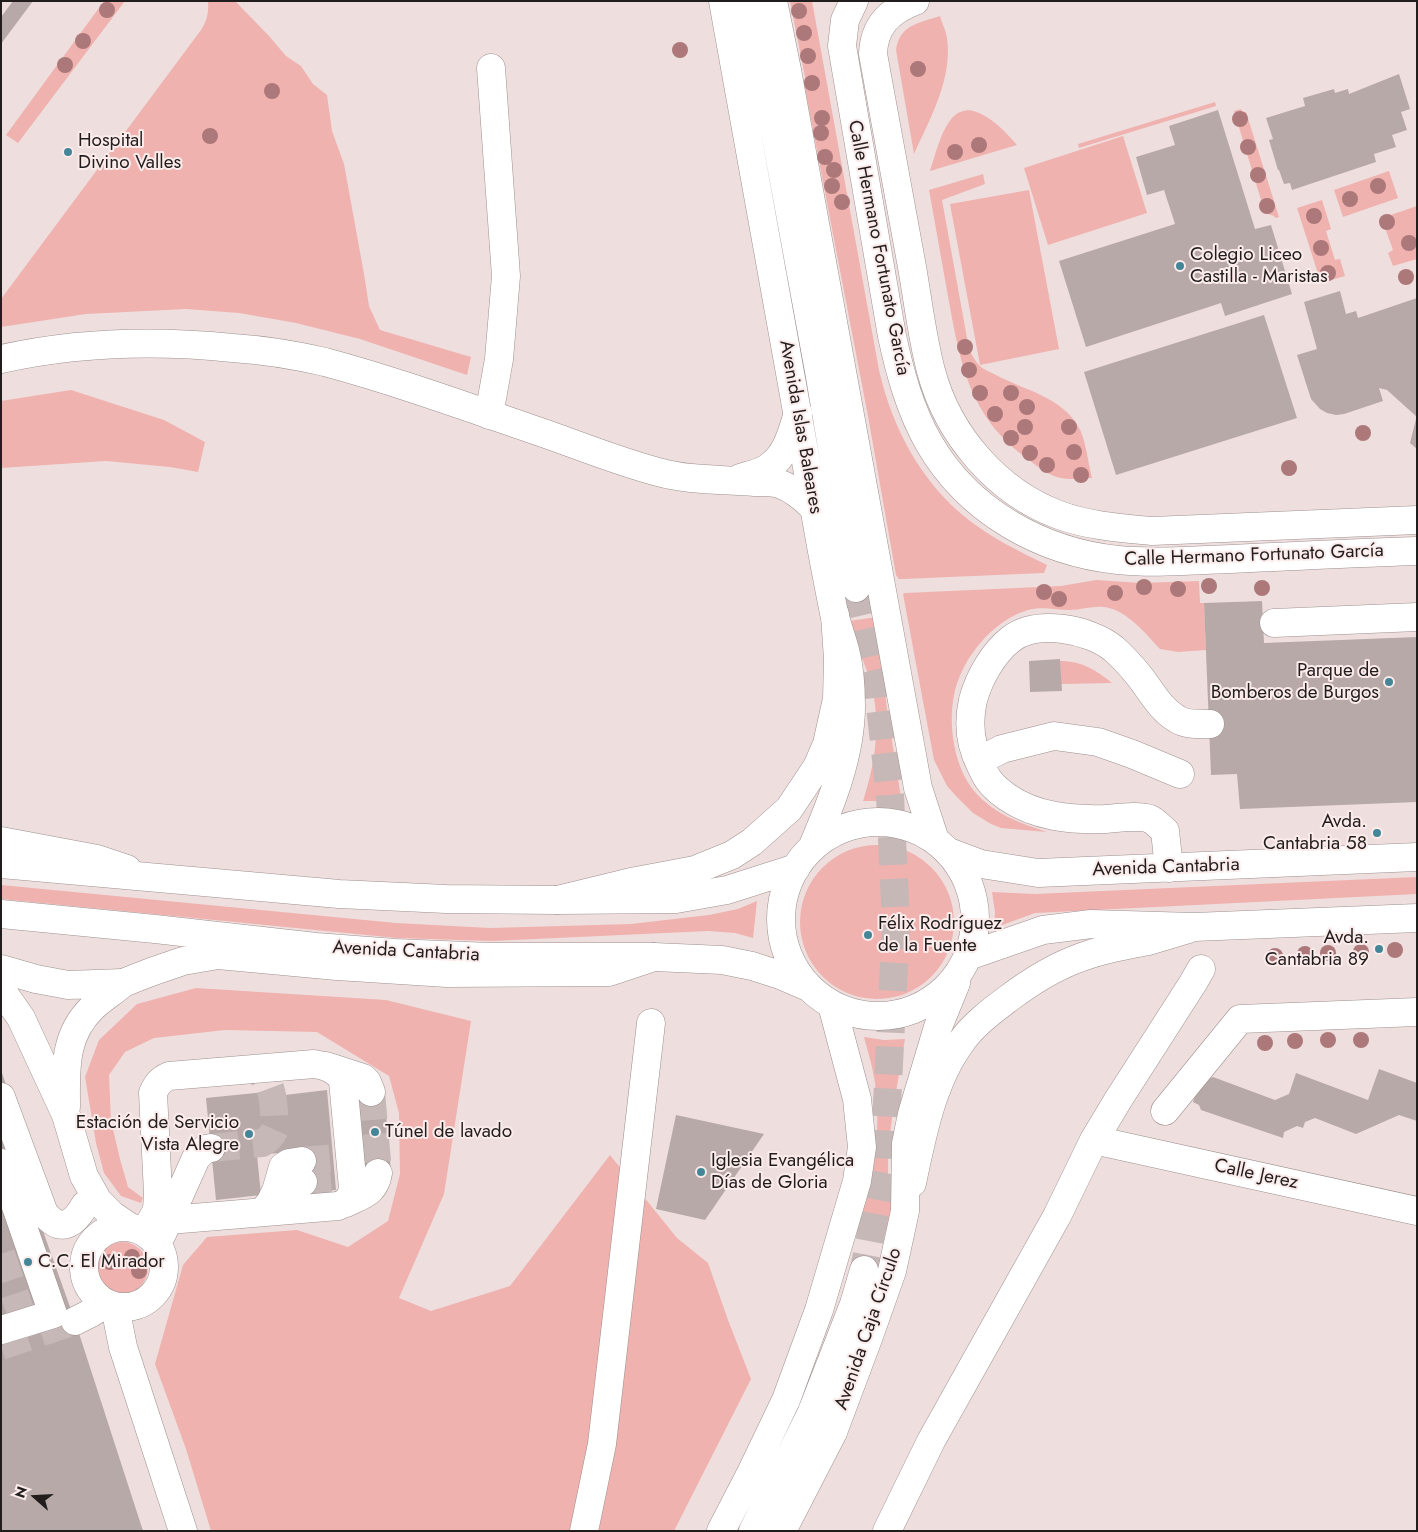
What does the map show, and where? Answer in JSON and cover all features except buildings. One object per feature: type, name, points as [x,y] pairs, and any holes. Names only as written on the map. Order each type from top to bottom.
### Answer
[{"type":"main road","name":"Avenida Islas Baleares","points":[[723,1],[814,508],[835,615],[850,672],[848,741],[839,777],[826,816],[784,897],[782,930],[790,960],[808,987]]},
{"type":"main road","name":"Avenida Islas Baleares","points":[[750,1],[819,370],[856,588]]},
{"type":"main road","points":[[773,1],[918,788],[942,846]]},
{"type":"main road","name":"Calle Hermano Fortunato García","points":[[854,1],[845,20],[842,46],[892,336],[900,374],[910,402],[927,442],[951,476],[985,508],[1019,531],[1058,547],[1118,560],[1173,561],[1417,551]]},
{"type":"main road","name":"Calle Hermano Fortunato García","points":[[915,1],[889,15],[878,29],[873,41],[873,54],[931,372],[946,413],[964,441],[986,467],[1024,497],[1059,515],[1115,528],[1152,531],[1417,520]]},
{"type":"main road","points":[[489,415],[500,359],[506,276],[490,68]]},
{"type":"main road","points":[[1,359],[28,353],[108,345],[160,343],[262,350],[322,362],[380,378],[659,473],[681,478],[779,484],[800,494],[814,508]]},
{"type":"main road","points":[[734,480],[768,468],[777,461],[789,442],[798,413]]},
{"type":"main road","points":[[557,900],[631,882],[695,870],[732,854],[752,842],[789,809],[816,766],[826,744],[835,708],[838,658],[835,615]]},
{"type":"main road","points":[[1274,624],[1417,617]]},
{"type":"main road","points":[[1169,868],[1165,831],[1151,820],[1135,818],[1081,819],[1045,814],[1028,809],[998,791],[988,780],[972,742],[971,710],[977,685],[992,659],[1011,639],[1023,633],[1037,630],[1064,629],[1082,632],[1100,639],[1121,655],[1140,677],[1153,698],[1172,716],[1187,723],[1210,724]]},
{"type":"main road","points":[[979,761],[1002,749],[1054,736],[1098,742],[1180,774]]},
{"type":"main road","name":"Avenida Cantabria","points":[[804,858],[834,833],[859,824],[886,822],[912,828],[942,846],[981,864],[1038,873],[1417,857]]},
{"type":"main road","points":[[1,841],[98,859],[157,879]]},
{"type":"main road","name":"Avenida Caja Círculo","points":[[782,1531],[842,1409],[892,1272],[905,1212],[906,1144],[912,1114],[938,1027],[964,964],[975,929],[974,901],[965,875],[942,846]]},
{"type":"main road","points":[[1,864],[339,894],[446,899],[557,900],[676,899],[727,890],[804,858]]},
{"type":"main road","name":"Avenida Cantabria","points":[[1,914],[316,947],[395,953],[490,956],[654,957],[722,960],[752,966],[808,987]]},
{"type":"main road","points":[[808,987],[832,1005],[866,1016],[902,1014],[935,999],[964,964],[1043,930],[1091,924],[1194,927],[1417,918]]},
{"type":"main road","points":[[905,1212],[925,1126],[936,1091],[962,1040],[988,1014],[1022,988],[1074,960],[1194,927]]},
{"type":"main road","points":[[66,1115],[66,1062],[69,1046],[75,1032],[92,1007],[123,983],[183,961],[218,955],[337,966],[447,973],[608,972],[654,957]]},
{"type":"main road","points":[[1,969],[36,979],[68,985],[123,983]]},
{"type":"main road","points":[[887,1531],[931,1441],[1057,1216],[1094,1140],[1201,969]]},
{"type":"main road","points":[[1,992],[21,1018],[66,1115],[84,1176],[98,1201],[112,1215],[143,1234],[163,1257],[164,1270],[161,1283],[155,1294],[146,1301],[119,1306],[91,1314],[76,1321]]},
{"type":"main road","points":[[721,1531],[786,1400],[819,1310],[858,1181],[862,1147],[857,1099],[832,1005]]},
{"type":"main road","points":[[1165,1111],[1240,1019],[1417,1012]]},
{"type":"main road","points":[[584,1531],[602,1444],[651,1023]]},
{"type":"main road","points":[[143,1234],[157,1210],[158,1193],[153,1093],[156,1085],[162,1079],[169,1076],[314,1064],[363,1078],[371,1092]]},
{"type":"main road","points":[[119,1306],[96,1297],[88,1288],[84,1276],[83,1264],[91,1243],[109,1229],[120,1227],[143,1234],[169,1220],[269,1202],[338,1206],[343,1169],[343,1081],[340,1075],[326,1066]]},
{"type":"main road","points":[[1,1097],[44,1213],[57,1224],[72,1223],[85,1205]]},
{"type":"main road","name":"Calle Jerez","points":[[1094,1140],[1417,1211]]},
{"type":"main road","points":[[169,1220],[196,1158],[205,1149],[211,1148]]},
{"type":"main road","points":[[1,1163],[53,1314],[1,1330]]},
{"type":"main road","points":[[269,1202],[283,1167],[289,1163],[302,1172]]},
{"type":"main road","points":[[343,1169],[368,1192],[376,1183],[378,1173]]},
{"type":"main road","points":[[84,1176],[86,1253]]},
{"type":"main road","name":"Avenida Caja Círculo","points":[[753,1531],[811,1414],[851,1312],[864,1270]]},
{"type":"main road","points":[[119,1306],[123,1347],[183,1531]]},
{"type":"shaded area","points":[[104,1],[125,1],[18,143],[6,135]]},
{"type":"shaded area","points":[[208,1],[235,1],[286,56],[301,66],[313,84],[327,95],[332,131],[344,164],[369,306],[380,330],[471,357],[467,375],[360,339],[296,323],[239,313],[186,309],[86,314],[1,327],[1,299],[201,30],[207,16]]},
{"type":"shaded area","points":[[790,1],[812,1],[879,370],[892,413],[901,434],[911,453],[937,490],[953,506],[988,534],[1047,565],[1044,573],[903,579],[899,579],[896,575]]},
{"type":"shaded area","points":[[940,16],[947,38],[947,68],[939,98],[914,154],[896,50],[901,35],[911,26]]},
{"type":"shaded area","points":[[1215,102],[1216,106],[1079,148],[1078,144]]},
{"type":"shaded area","points":[[1241,109],[1242,112],[1246,112],[1279,217],[1275,218],[1265,213],[1234,111]]},
{"type":"shaded area","points":[[968,110],[989,118],[1017,145],[930,171],[946,127],[954,116]]},
{"type":"shaded area","points":[[1123,136],[1147,213],[1048,245],[1024,168]]},
{"type":"shaded area","points":[[1389,171],[1398,198],[1343,217],[1334,190]]},
{"type":"shaded area","points":[[983,174],[985,184],[942,200],[969,349],[983,369],[1041,395],[1071,416],[1083,438],[1092,478],[1073,479],[1057,477],[1036,465],[1008,443],[992,425],[979,405],[962,363],[929,190]]},
{"type":"shaded area","points":[[1029,190],[1059,349],[980,365],[950,204]]},
{"type":"shaded area","points":[[1322,200],[1331,229],[1326,231],[1335,260],[1340,259],[1345,276],[1321,283],[1297,208]]},
{"type":"shaded area","points":[[1417,206],[1417,259],[1393,266],[1388,253],[1393,250],[1385,228],[1382,229],[1379,219]]},
{"type":"shaded area","points":[[71,390],[164,420],[205,442],[198,472],[170,467],[106,461],[1,468],[1,401]]},
{"type":"shaded area","points":[[1096,580],[1141,583],[1199,581],[1200,603],[1204,603],[1206,650],[1178,652],[1160,649],[1128,617],[1104,607],[1070,610],[1033,609],[1015,615],[1003,622],[980,643],[971,655],[958,681],[952,707],[954,746],[962,771],[982,800],[999,812],[1017,821],[1047,832],[1001,828],[991,824],[973,813],[947,786],[934,760],[903,594],[1061,586]]},
{"type":"shaded area","points":[[877,617],[887,709],[902,804],[863,801],[875,749],[876,715],[870,680],[864,663],[842,622]]},
{"type":"shaded area","points":[[1060,661],[1068,661],[1088,667],[1112,683],[1061,684]]},
{"type":"shaded area","points":[[877,845],[892,846],[906,851],[920,858],[931,868],[941,879],[948,893],[953,907],[953,937],[948,951],[941,965],[931,976],[920,986],[906,993],[892,998],[877,999],[862,998],[848,993],[834,986],[823,976],[813,965],[806,951],[801,937],[800,922],[801,907],[806,893],[813,879],[823,868],[834,858],[848,851],[862,846]]},
{"type":"shaded area","points":[[1417,877],[1417,894],[1035,913],[994,928],[995,912],[992,892],[1035,894]]},
{"type":"shaded area","points":[[1,885],[396,923],[490,928],[631,924],[709,915],[738,909],[757,901],[753,938],[735,933],[708,931],[492,941],[397,938],[1,899]]},
{"type":"shaded area","points":[[196,988],[386,1000],[471,1021],[444,1194],[399,1298],[431,1311],[510,1286],[610,1155],[677,1238],[708,1263],[751,1379],[674,1531],[211,1531],[186,1449],[155,1364],[183,1265],[207,1237],[297,1230],[348,1247],[388,1221],[400,1174],[399,1113],[389,1076],[317,1032],[225,1030],[154,1038],[125,1052],[109,1075],[111,1121],[120,1159],[128,1187],[143,1198],[141,1203],[121,1196],[104,1173],[96,1143],[85,1077],[99,1040],[137,1004]]},
{"type":"shaded area","points":[[864,1037],[884,1040],[905,1039],[888,1151],[888,1177],[894,1205],[891,1233],[859,1224],[873,1171],[877,1137],[877,1101],[874,1077]]},
{"type":"shaded area","points":[[122,1242],[136,1246],[144,1254],[148,1268],[144,1282],[136,1290],[122,1294],[108,1290],[100,1282],[96,1268],[100,1254],[108,1246]]},
{"type":"tunnel","points":[[856,588],[877,680],[890,795],[896,924],[884,1164],[864,1270]]},
{"type":"tunnel","points":[[211,1148],[262,1143],[273,1134],[275,1129],[272,1095],[267,1081],[255,1069]]},
{"type":"tunnel","points":[[371,1092],[378,1173]]},
{"type":"tunnel","points":[[302,1161],[334,1158]]},
{"type":"tunnel","points":[[303,1182],[335,1179]]},
{"type":"tunnel","points":[[1,1254],[29,1337]]},
{"type":"tunnel","points":[[1,1346],[75,1321]]},
{"type":"place","name":"Hospital Divino Valles","points":[[68,152]]},
{"type":"place","name":"Colegio Liceo Castilla - Maristas","points":[[1180,266]]},
{"type":"place","name":"Parque de Bomberos de Burgos","points":[[1389,682]]},
{"type":"place","name":"Avda. Cantabria 58","points":[[1377,833]]},
{"type":"place","name":"Félix Rodríguez de la Fuente","points":[[868,935]]},
{"type":"place","name":"Avda. Cantabria 89","points":[[1379,949]]},
{"type":"place","name":"Túnel de lavado","points":[[375,1132]]},
{"type":"place","name":"Estación de Servicio Vista Alegre","points":[[249,1134]]},
{"type":"place","name":"Iglesia Evangélica Días de Gloria","points":[[701,1172]]},
{"type":"place","name":"C.C. El Mirador","points":[[28,1262]]}]
